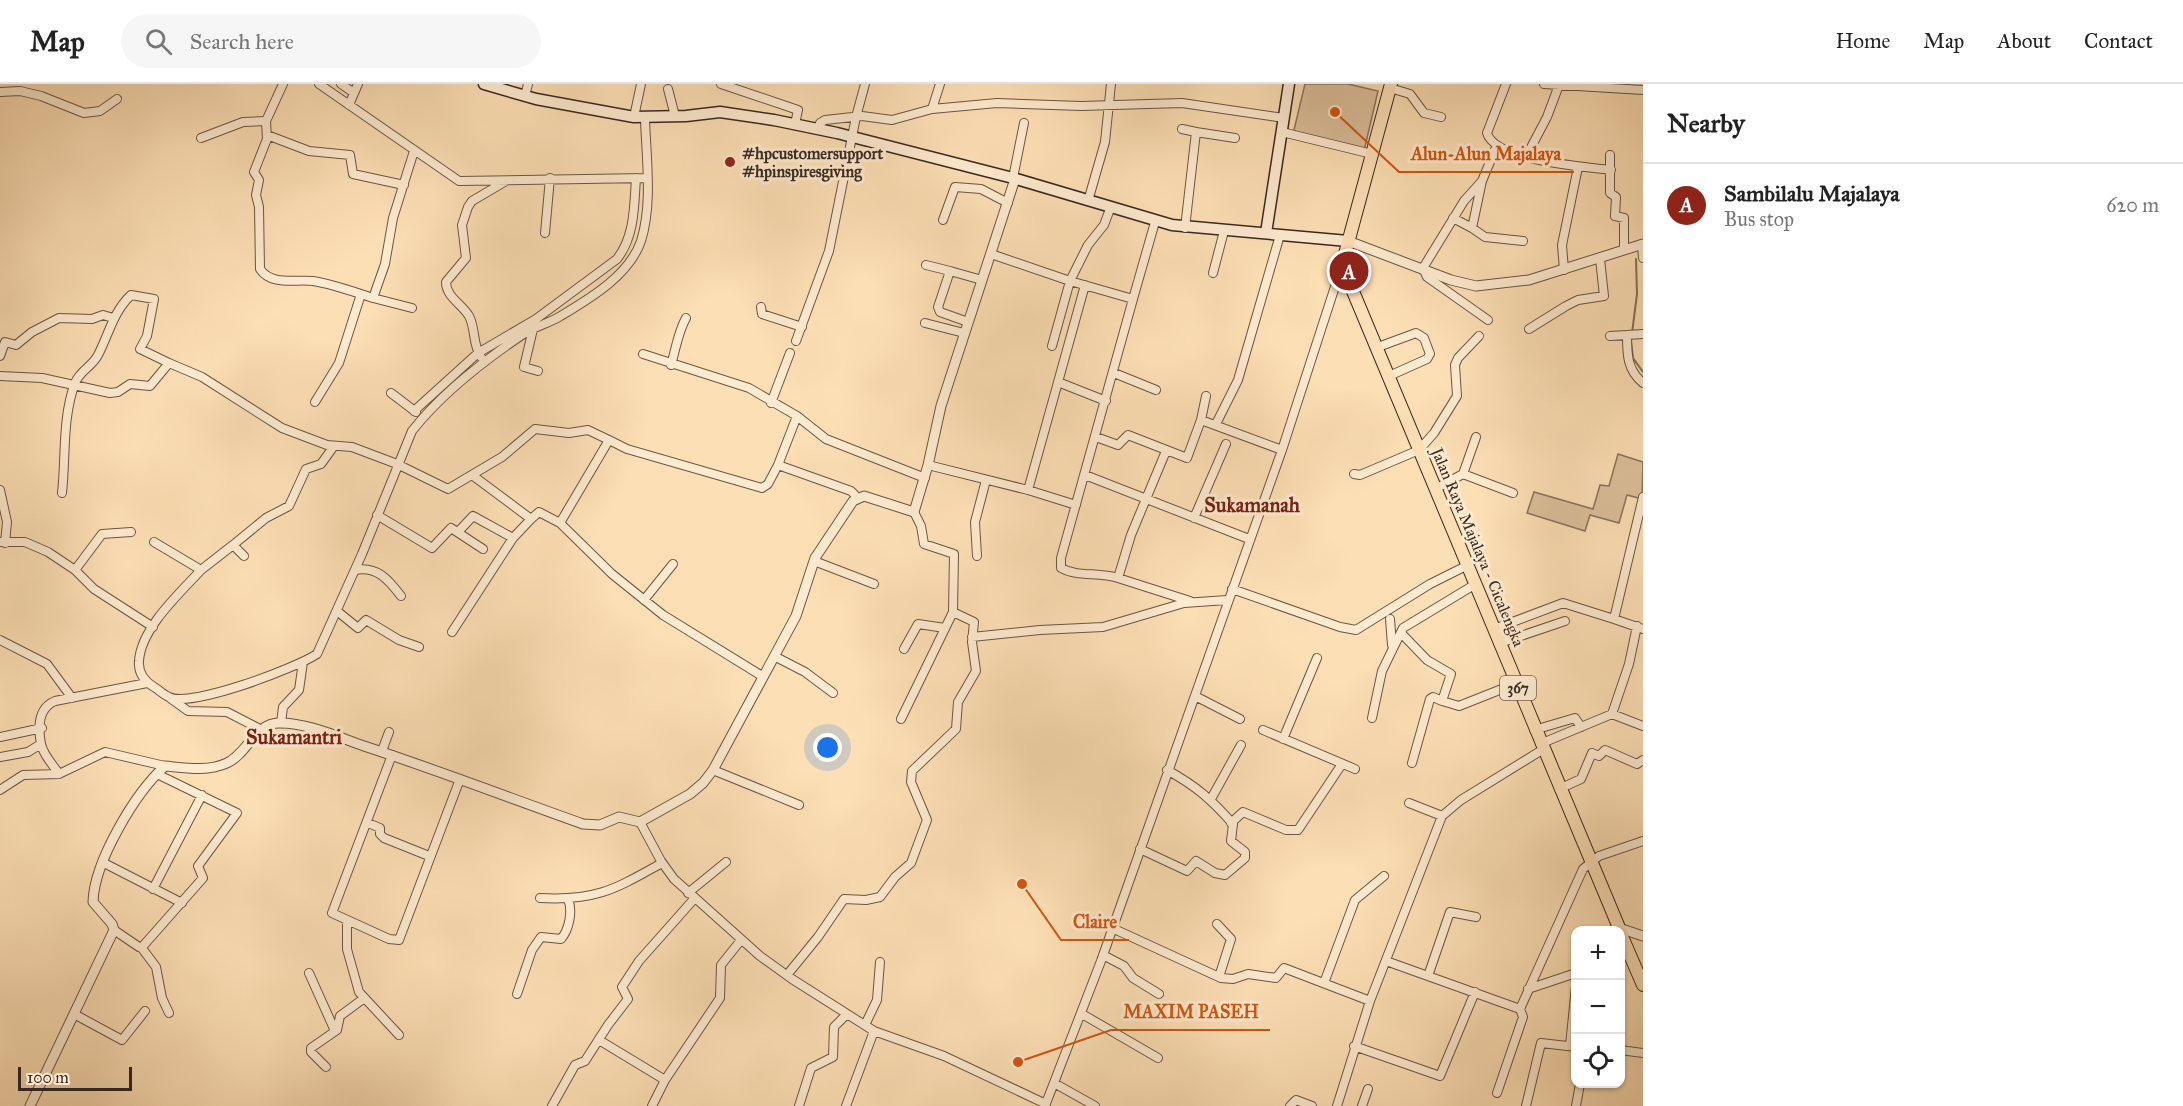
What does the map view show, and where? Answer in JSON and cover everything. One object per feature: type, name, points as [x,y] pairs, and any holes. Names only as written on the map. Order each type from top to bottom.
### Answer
[{"type":"main road","points":[[484,84],[525,96],[640,117],[720,112],[818,129],[1014,178],[1088,201],[1152,231],[1185,228],[1223,238],[1266,233],[1347,243]]},
{"type":"main road","points":[[1266,233],[1289,84]]},
{"type":"main road","points":[[1342,263],[1391,86]]},
{"type":"main road","name":"Jalan Raya Majalaya - Cicalengka","points":[[1342,263],[1416,443],[1437,488],[1466,566],[1500,643],[1541,747],[1618,926]]},
{"type":"main road","name":"Jalan Raya Majalaya - Cicalengka","points":[[1625,954],[1643,985]]},
{"type":"street","points":[[283,84],[266,122],[267,135],[254,172],[259,180],[256,195],[259,207],[261,272],[283,281],[314,281],[412,309]]},
{"type":"street","points":[[319,84],[351,99],[414,151],[459,181],[643,176]]},
{"type":"street","points":[[341,84],[351,99]]},
{"type":"street","points":[[351,99],[357,84]]},
{"type":"street","points":[[525,96],[528,84]]},
{"type":"street","points":[[170,698],[230,690],[303,662],[320,650],[418,414],[482,357],[617,277],[628,264],[635,238],[643,176],[641,84]]},
{"type":"street","points":[[721,84],[798,110],[795,124]]},
{"type":"street","points":[[796,341],[829,251],[856,117],[866,84]]},
{"type":"street","points":[[932,109],[940,84]]},
{"type":"street","points":[[1088,201],[1101,160],[1111,84]]},
{"type":"street","points":[[1506,84],[1487,133],[1497,145],[1539,162],[1611,170]]},
{"type":"street","points":[[1544,84],[1641,88]]},
{"type":"street","points":[[1526,157],[1547,117],[1559,85]]},
{"type":"street","points":[[1391,86],[1410,94],[1424,113],[1441,117]]},
{"type":"street","points":[[668,89],[675,116]]},
{"type":"street","points":[[0,92],[20,91],[41,96],[84,113],[100,111],[117,99]]},
{"type":"street","points":[[818,129],[823,121],[856,117],[892,120],[932,109],[997,102],[1081,106],[1182,102],[1284,118]]},
{"type":"street","points":[[201,138],[243,122],[266,122]]},
{"type":"street","points":[[901,719],[953,612],[954,554],[924,544],[921,526],[914,512],[925,478],[937,418],[1009,198],[1024,123]]},
{"type":"street","points":[[1182,129],[1235,138]]},
{"type":"street","points":[[1185,228],[1196,132]]},
{"type":"street","points":[[1282,132],[1372,154]]},
{"type":"street","points":[[267,135],[309,151],[350,154],[352,174],[404,185]]},
{"type":"street","points":[[1472,228],[1482,181],[1497,145]]},
{"type":"street","points":[[373,298],[385,264],[393,218],[414,151]]},
{"type":"street","points":[[1610,155],[1610,193],[1616,196],[1615,216],[1624,218],[1624,250]]},
{"type":"street","points":[[1564,270],[1562,245],[1578,167]]},
{"type":"street","points":[[482,357],[533,329],[613,264],[635,238],[643,176]]},
{"type":"street","points":[[545,233],[550,178]]},
{"type":"street","points":[[482,357],[473,342],[470,318],[448,292],[446,282],[466,258],[462,225],[469,205],[507,180]]},
{"type":"street","points":[[1423,268],[1453,218],[1482,181]]},
{"type":"street","points":[[943,220],[955,187],[981,189],[1009,198]]},
{"type":"street","points":[[1052,346],[1070,281],[1088,245],[1104,225],[1110,211]]},
{"type":"street","points":[[1453,218],[1485,237],[1523,241]]},
{"type":"street","points":[[1152,231],[1060,563],[1061,568],[1072,573],[1096,573],[1118,578],[1192,602]]},
{"type":"street","points":[[1216,424],[1238,380],[1280,235]]},
{"type":"street","points":[[1214,273],[1223,238]]},
{"type":"street","points":[[1347,243],[1423,268],[1451,280],[1476,286],[1528,280],[1642,244],[1643,258]]},
{"type":"street","points":[[991,254],[1070,281],[1133,299]]},
{"type":"street","points":[[1529,329],[1572,303],[1604,296],[1600,259]]},
{"type":"street","points":[[640,822],[662,862],[691,896],[741,940],[787,975],[874,1031],[944,1056],[1045,1105],[1082,1014],[1282,450],[1342,263]]},
{"type":"street","points":[[926,266],[982,280]]},
{"type":"street","points":[[1423,268],[1435,283],[1488,320]]},
{"type":"street","points":[[950,271],[938,309],[940,312],[968,322]]},
{"type":"street","points":[[1028,490],[1086,285]]},
{"type":"street","points":[[315,402],[339,363],[361,294]]},
{"type":"street","points":[[62,493],[64,442],[74,385],[83,368],[97,358],[113,318],[131,295],[153,298],[147,336],[140,350],[202,377],[282,428],[334,446],[347,445],[397,464],[448,489],[502,457],[531,430],[537,428],[569,433],[590,430],[627,449],[762,488],[768,484],[778,465],[797,416]]},
{"type":"street","points":[[762,307],[761,314],[802,327]]},
{"type":"street","points":[[0,356],[6,342],[16,345],[32,332],[59,318],[92,319],[104,315],[113,318]]},
{"type":"street","points":[[671,365],[680,336],[679,330],[686,318]]},
{"type":"street","points":[[925,323],[964,333]]},
{"type":"street","points":[[533,329],[524,367],[538,371]]},
{"type":"street","points":[[1378,347],[1416,333],[1424,338],[1430,354],[1427,359],[1389,376]]},
{"type":"street","points":[[1610,336],[1634,335],[1629,363],[1643,383]]},
{"type":"street","points":[[1353,474],[1360,475],[1416,443],[1440,425],[1457,396],[1455,365],[1458,358],[1479,336]]},
{"type":"street","points":[[771,403],[790,353]]},
{"type":"street","points":[[643,354],[671,365],[749,388],[771,403],[797,416],[826,439],[925,478]]},
{"type":"street","points":[[0,376],[42,378],[110,393],[118,392],[130,384],[147,386],[168,363]]},
{"type":"street","points":[[1114,373],[1156,390]]},
{"type":"street","points":[[1058,382],[1106,401]]},
{"type":"street","points":[[391,393],[418,414]]},
{"type":"street","points":[[1096,437],[1118,445],[1128,435],[1187,458],[1201,420],[1206,396]]},
{"type":"street","points":[[1201,420],[1282,450]]},
{"type":"street","points":[[1437,488],[1463,474],[1476,437]]},
{"type":"street","points":[[560,523],[609,440]]},
{"type":"street","points":[[1194,518],[1226,444]]},
{"type":"street","points":[[262,730],[227,712],[188,711],[147,683],[140,669],[139,660],[153,627],[168,604],[201,570],[260,522],[289,506],[306,469],[321,464],[334,446]]},
{"type":"street","points":[[1118,578],[1131,535],[1166,451]]},
{"type":"street","points":[[778,465],[851,491],[857,497]]},
{"type":"street","points":[[928,465],[1028,490],[1076,505]]},
{"type":"street","points":[[1463,474],[1513,493]]},
{"type":"street","points":[[471,475],[531,519]]},
{"type":"street","points":[[1085,475],[1249,539]]},
{"type":"street","points":[[977,556],[975,522],[986,480]]},
{"type":"street","points":[[0,490],[3,517],[2,543],[29,544],[57,557],[75,570],[94,589],[153,627]]},
{"type":"street","points":[[0,790],[23,775],[59,774],[105,752],[165,766],[205,769],[226,764],[234,759],[262,730],[281,723],[305,727],[392,755],[583,824],[600,825],[619,817],[640,822],[690,794],[703,783],[712,770],[796,616],[814,561],[857,497],[864,496],[914,512]]},
{"type":"street","points":[[1614,619],[1643,497]]},
{"type":"street","points":[[452,632],[513,538],[539,512],[560,523],[644,600],[692,634],[762,676]]},
{"type":"street","points":[[377,515],[432,548],[450,528],[483,549]]},
{"type":"street","points":[[458,532],[473,516],[513,538]]},
{"type":"street","points":[[75,570],[102,534],[131,532]]},
{"type":"street","points":[[154,542],[201,570]]},
{"type":"street","points":[[233,545],[244,555]]},
{"type":"street","points":[[814,561],[874,584]]},
{"type":"street","points":[[644,600],[673,564]]},
{"type":"street","points":[[1232,590],[1348,630],[1360,629],[1384,611],[1466,566]]},
{"type":"street","points":[[355,570],[373,569],[390,581],[401,596]]},
{"type":"street","points":[[1391,642],[1406,624],[1474,585]]},
{"type":"street","points":[[972,637],[1040,630],[1103,627],[1162,608],[1192,602],[1227,600]]},
{"type":"street","points":[[1494,629],[1563,603],[1640,628],[1612,714]]},
{"type":"street","points":[[337,611],[359,628],[366,620],[385,633],[419,647]]},
{"type":"street","points":[[1384,611],[1391,622],[1427,660],[1451,673],[1442,701]]},
{"type":"street","points":[[787,975],[818,937],[843,899],[877,897],[911,863],[926,825],[926,816],[911,782],[911,774],[916,766],[956,729],[958,702],[976,672],[972,637],[974,621],[953,612]]},
{"type":"street","points":[[1500,643],[1565,621]]},
{"type":"street","points":[[1372,718],[1391,642],[1391,622]]},
{"type":"street","points":[[904,649],[918,624],[945,628]]},
{"type":"street","points":[[0,640],[47,664],[72,698]]},
{"type":"street","points":[[774,656],[805,672],[833,693]]},
{"type":"street","points":[[1282,739],[1317,658]]},
{"type":"street","points":[[281,723],[283,707],[299,690],[303,662]]},
{"type":"street","points":[[59,774],[42,748],[40,719],[45,708],[55,701],[147,683]]},
{"type":"street","points":[[1412,763],[1430,699],[1434,697],[1459,706],[1516,683]]},
{"type":"street","points":[[1195,696],[1240,719]]},
{"type":"street","points":[[1337,1106],[1370,1001],[1442,816],[1461,800],[1541,747],[1581,727],[1612,714],[1643,726]]},
{"type":"street","points":[[1534,730],[1575,718],[1581,727]]},
{"type":"street","points":[[0,736],[42,728]]},
{"type":"street","points":[[1263,730],[1355,769]]},
{"type":"street","points":[[382,752],[388,732]]},
{"type":"street","points":[[1211,799],[1240,745]]},
{"type":"street","points":[[0,757],[42,748]]},
{"type":"street","points":[[1559,789],[1581,779],[1592,753],[1599,756],[1605,750],[1637,764],[1643,760]]},
{"type":"street","points":[[392,755],[332,913],[389,939],[399,940],[460,779]]},
{"type":"street","points":[[1231,823],[1243,812],[1286,831],[1298,830],[1342,764]]},
{"type":"street","points":[[165,766],[131,805],[104,863],[93,902],[112,924],[114,930],[141,947],[156,967],[162,998],[169,1013]]},
{"type":"street","points":[[712,770],[799,805]]},
{"type":"street","points":[[1140,849],[1186,871],[1196,861],[1215,873],[1225,875],[1246,855],[1231,843],[1231,823],[1211,799],[1196,786],[1167,771]]},
{"type":"street","points":[[141,947],[203,878],[198,866],[237,813],[156,774]]},
{"type":"street","points":[[153,889],[202,795]]},
{"type":"street","points":[[1409,803],[1442,816]]},
{"type":"street","points":[[368,823],[380,828],[380,834],[384,838],[429,856]]},
{"type":"street","points":[[1497,1093],[1523,1017],[1520,1009],[1557,921],[1583,869],[1590,861],[1643,841]]},
{"type":"street","points":[[540,898],[568,899],[608,892],[662,862]]},
{"type":"street","points":[[552,1106],[575,1065],[585,1061],[628,999],[622,987],[631,972],[691,896],[726,862]]},
{"type":"street","points":[[104,863],[182,903]]},
{"type":"street","points":[[1324,983],[1355,900],[1384,876]]},
{"type":"street","points":[[517,994],[532,950],[541,937],[561,939],[566,933],[571,908],[568,899]]},
{"type":"street","points":[[1428,976],[1450,912],[1476,916]]},
{"type":"street","points":[[347,921],[347,949],[353,976],[363,999],[399,1035]]},
{"type":"street","points":[[1216,924],[1231,939],[1219,977]]},
{"type":"street","points":[[1112,928],[1219,977],[1233,979],[1248,975],[1276,978],[1284,968],[1370,1001]]},
{"type":"street","points":[[30,1106],[114,930]]},
{"type":"street","points":[[1625,931],[1643,936]]},
{"type":"street","points":[[652,1106],[665,1080],[720,998],[721,965],[741,940]]},
{"type":"street","points":[[1103,955],[1124,966],[1133,978],[1159,994]]},
{"type":"street","points":[[1386,961],[1520,1009]]},
{"type":"street","points":[[865,1025],[878,1000],[880,963]]},
{"type":"street","points":[[309,973],[335,1031]]},
{"type":"street","points":[[1528,989],[1571,974]]},
{"type":"street","points":[[1354,1046],[1440,1076],[1475,992]]},
{"type":"street","points":[[326,1067],[310,1050],[338,1029],[340,1016],[363,999]]},
{"type":"street","points":[[74,1014],[122,1040],[146,1011]]},
{"type":"street","points":[[799,1106],[811,1068],[833,1057],[834,1027],[847,1014]]},
{"type":"street","points":[[1082,1014],[1158,1058]]},
{"type":"street","points":[[846,1106],[874,1031]]},
{"type":"street","points":[[599,1040],[665,1080]]},
{"type":"street","points":[[1526,1106],[1541,1043],[1571,1046]]},
{"type":"street","points":[[1625,1051],[1643,1053]]},
{"type":"street","points":[[1054,1083],[1095,1106]]},
{"type":"street","points":[[1576,1106],[1579,1088]]},
{"type":"street","points":[[1362,1106],[1368,1089]]},
{"type":"street","points":[[1290,1106],[1296,1100],[1312,1106]]},
{"type":"shaded area","points":[[1305,84],[1348,84],[1378,91],[1364,151],[1293,134]]},
{"type":"shaded area","points":[[1618,454],[1643,462],[1642,499],[1627,495],[1619,523],[1590,515],[1585,531],[1527,513],[1534,492],[1593,509],[1600,485],[1609,486]]},
{"type":"waterway","points":[[1636,259],[1637,294],[1631,341],[1633,358],[1643,372]]},
{"type":"place","name":"Alun-Alun Majalaya","points":[[1335,112]]},
{"type":"place","name":"#hpcustomersupport #hpinspiresgiving","points":[[730,162]]},
{"type":"place","name":"Sambilalu Majalaya","points":[[1349,271]]},
{"type":"place","name":"Claire","points":[[1022,884]]},
{"type":"place","name":"MAXIM PASEH","points":[[1018,1062]]},
{"type":"district","name":"Sukamanah","points":[[1252,505]]},
{"type":"district","name":"Sukamantri","points":[[294,737]]}]
